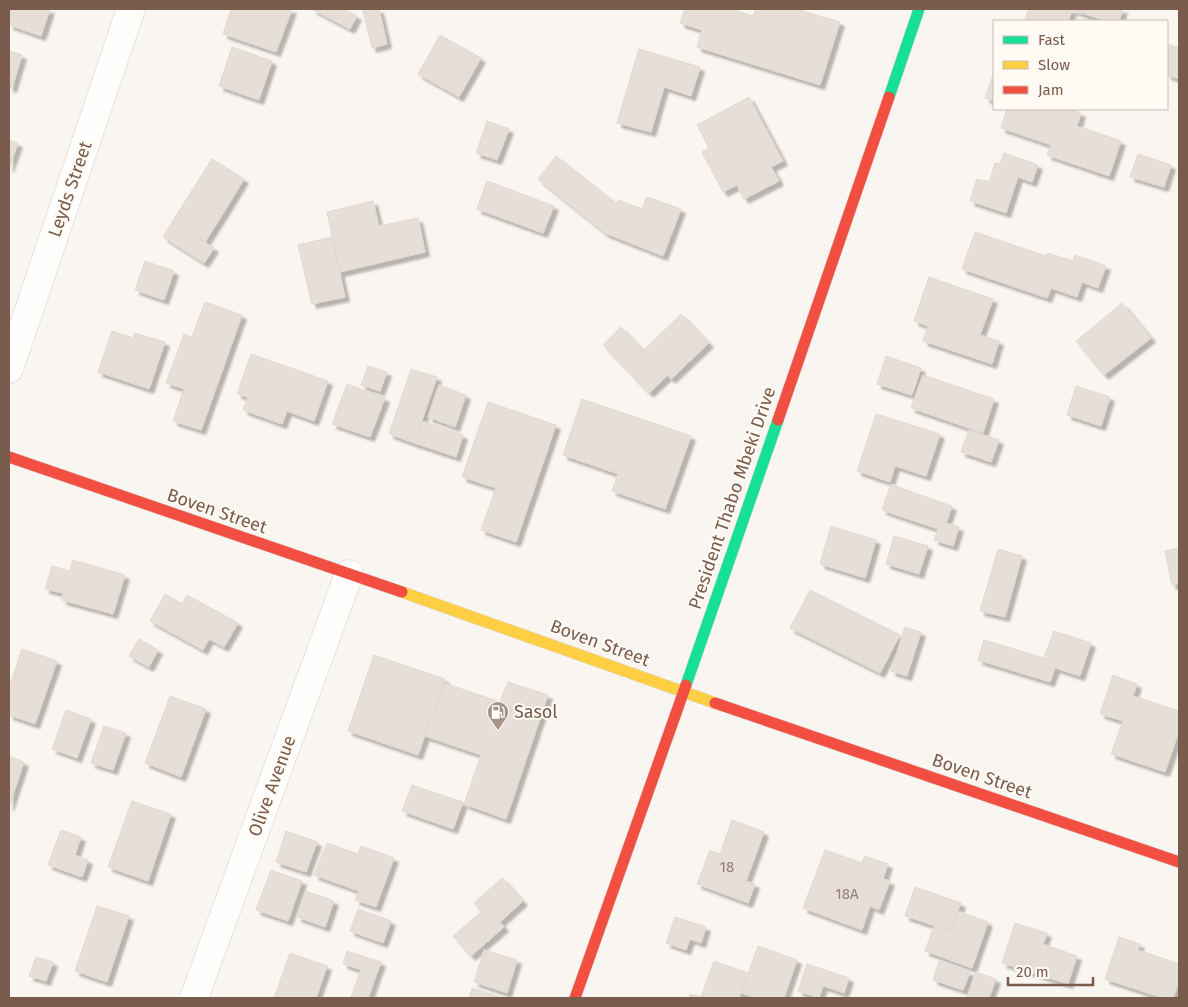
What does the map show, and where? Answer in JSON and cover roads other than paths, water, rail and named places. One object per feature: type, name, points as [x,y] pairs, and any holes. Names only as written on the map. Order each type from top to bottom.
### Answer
[{"type":"street","name":"Leyds Street","points":[[9,369],[131,9]]},
{"type":"street","name":"President Thabo Mbeki Drive","points":[[575,998],[684,692],[919,9]]},
{"type":"street","name":"Boven Street","points":[[9,458],[1179,862]]},
{"type":"street","name":"Olive Avenue","points":[[194,998],[349,574]]},
{"type":"place","name":"Sasol","points":[[498,731]]}]
